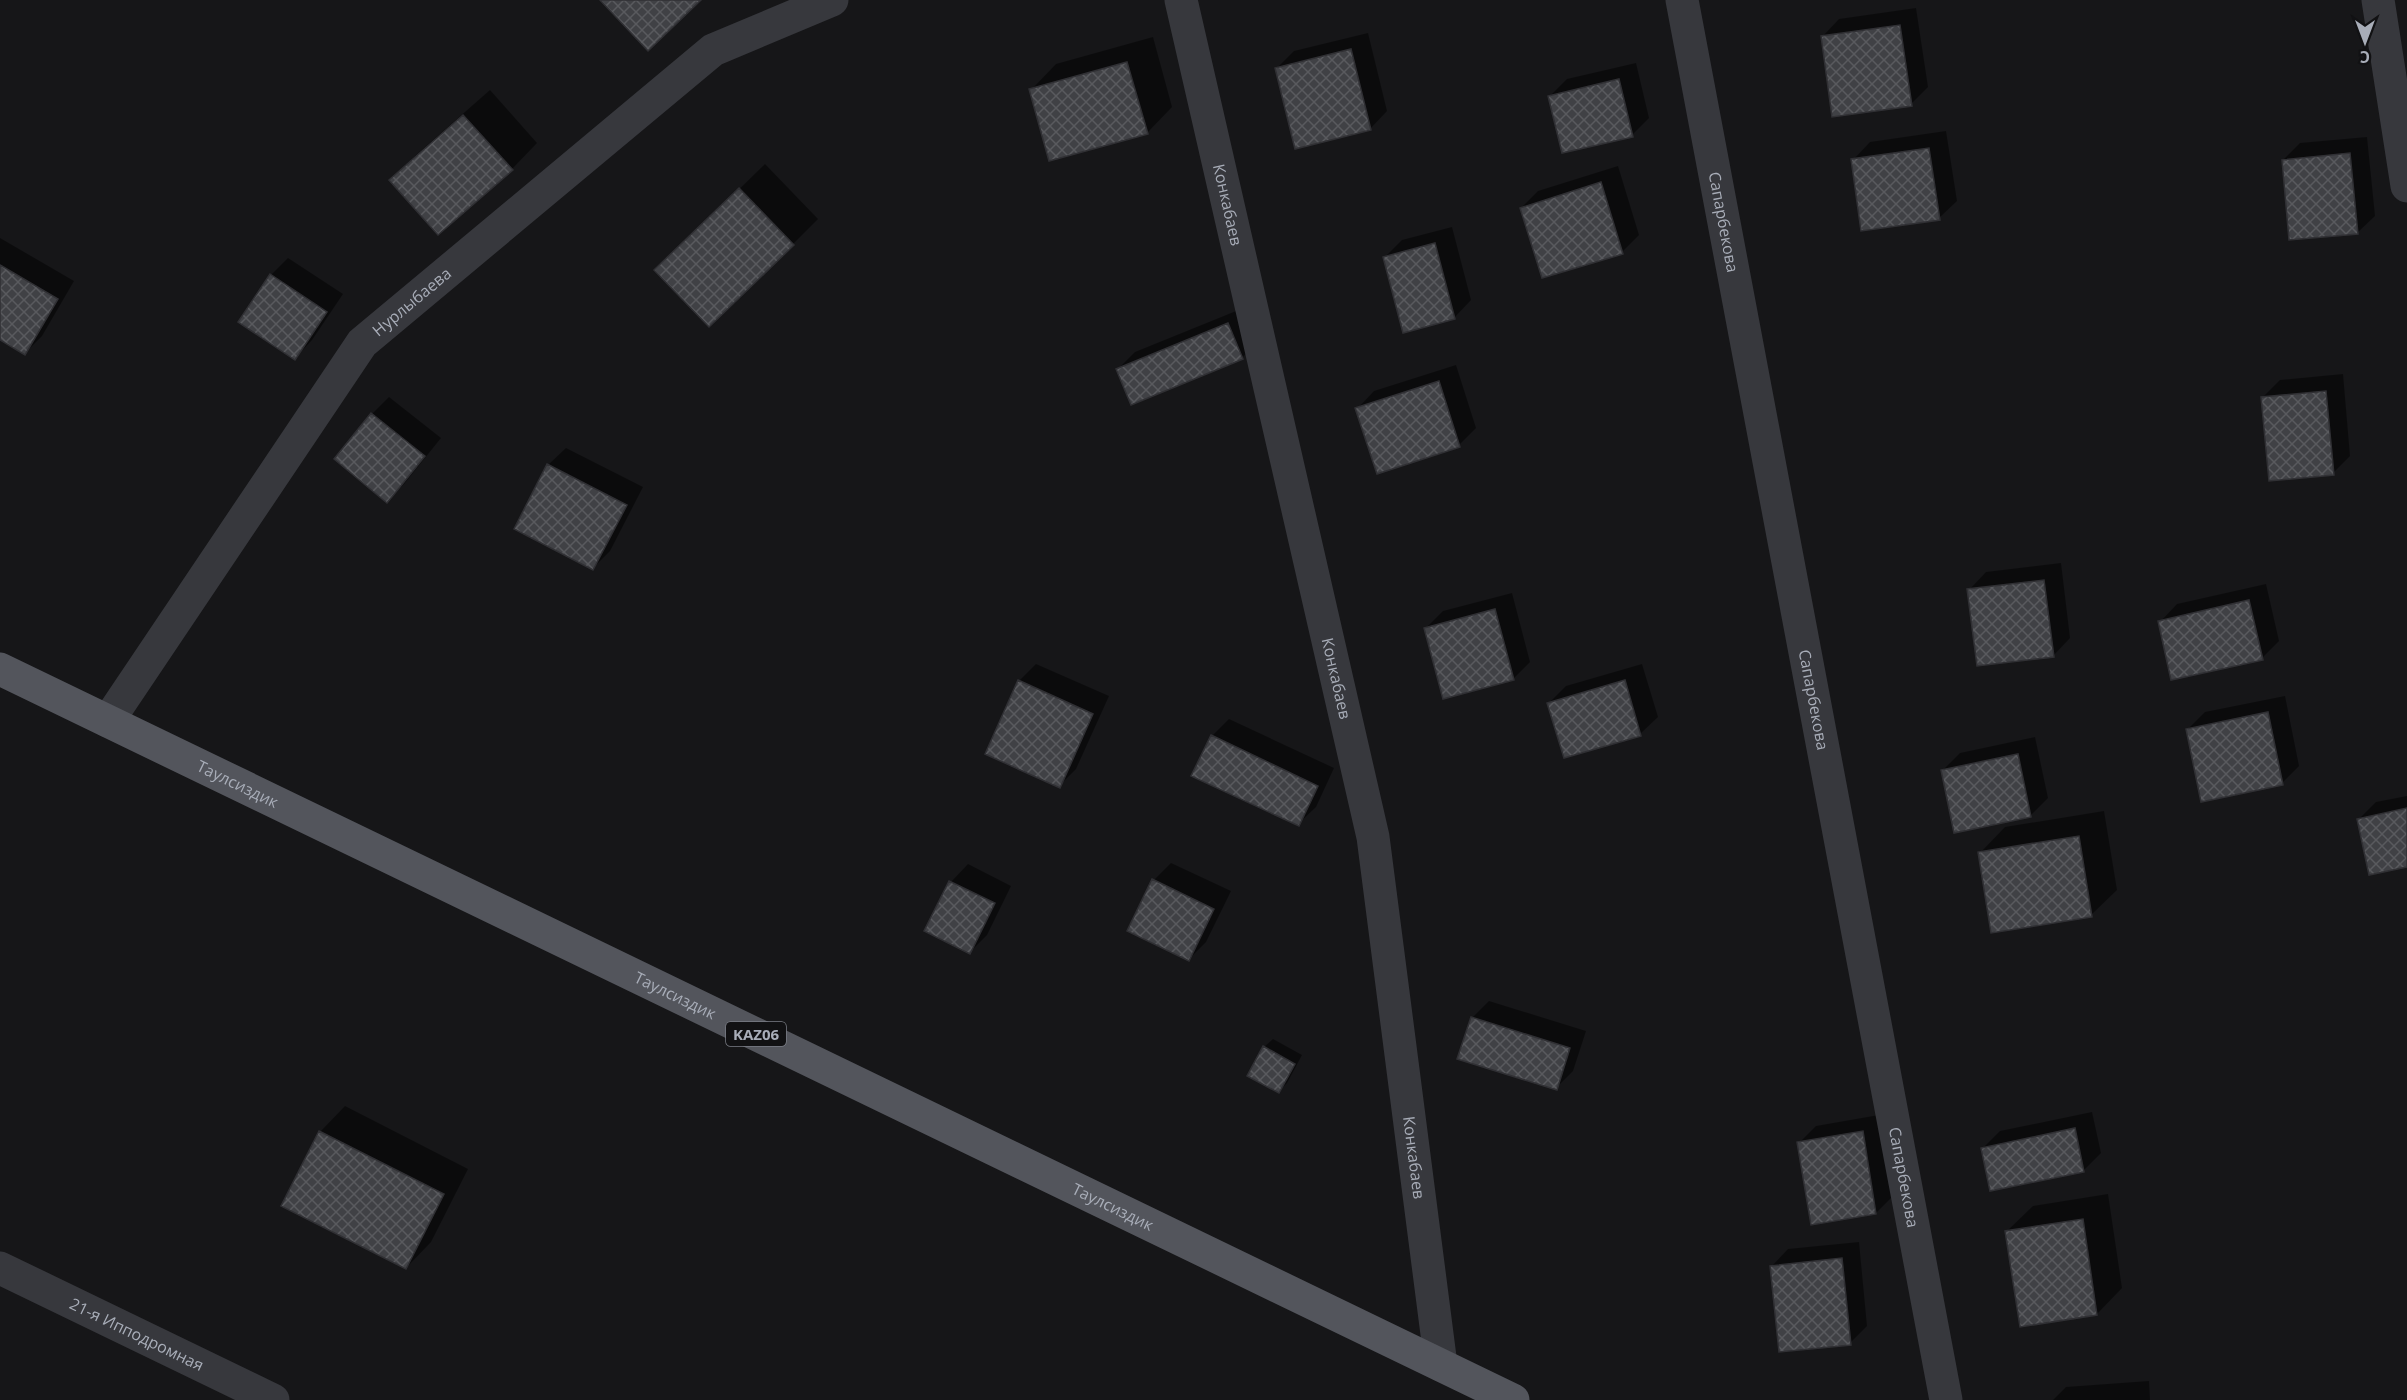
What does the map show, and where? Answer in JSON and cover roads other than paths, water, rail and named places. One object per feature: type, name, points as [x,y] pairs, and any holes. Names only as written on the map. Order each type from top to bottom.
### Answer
[{"type":"main road","name":"Таулсиздик","points":[[0,669],[1513,1400]]},
{"type":"street","name":"Нурлыбаева","points":[[108,721],[362,343],[713,50],[832,0]]},
{"type":"street","name":"Конкабаев","points":[[1180,0],[1373,837],[1441,1365]]},
{"type":"street","name":"Сапарбекова","points":[[1682,0],[1946,1400]]},
{"type":"street","points":[[2378,0],[2407,186]]},
{"type":"street","name":"21-я Ипподромная","points":[[0,1268],[273,1400]]}]
